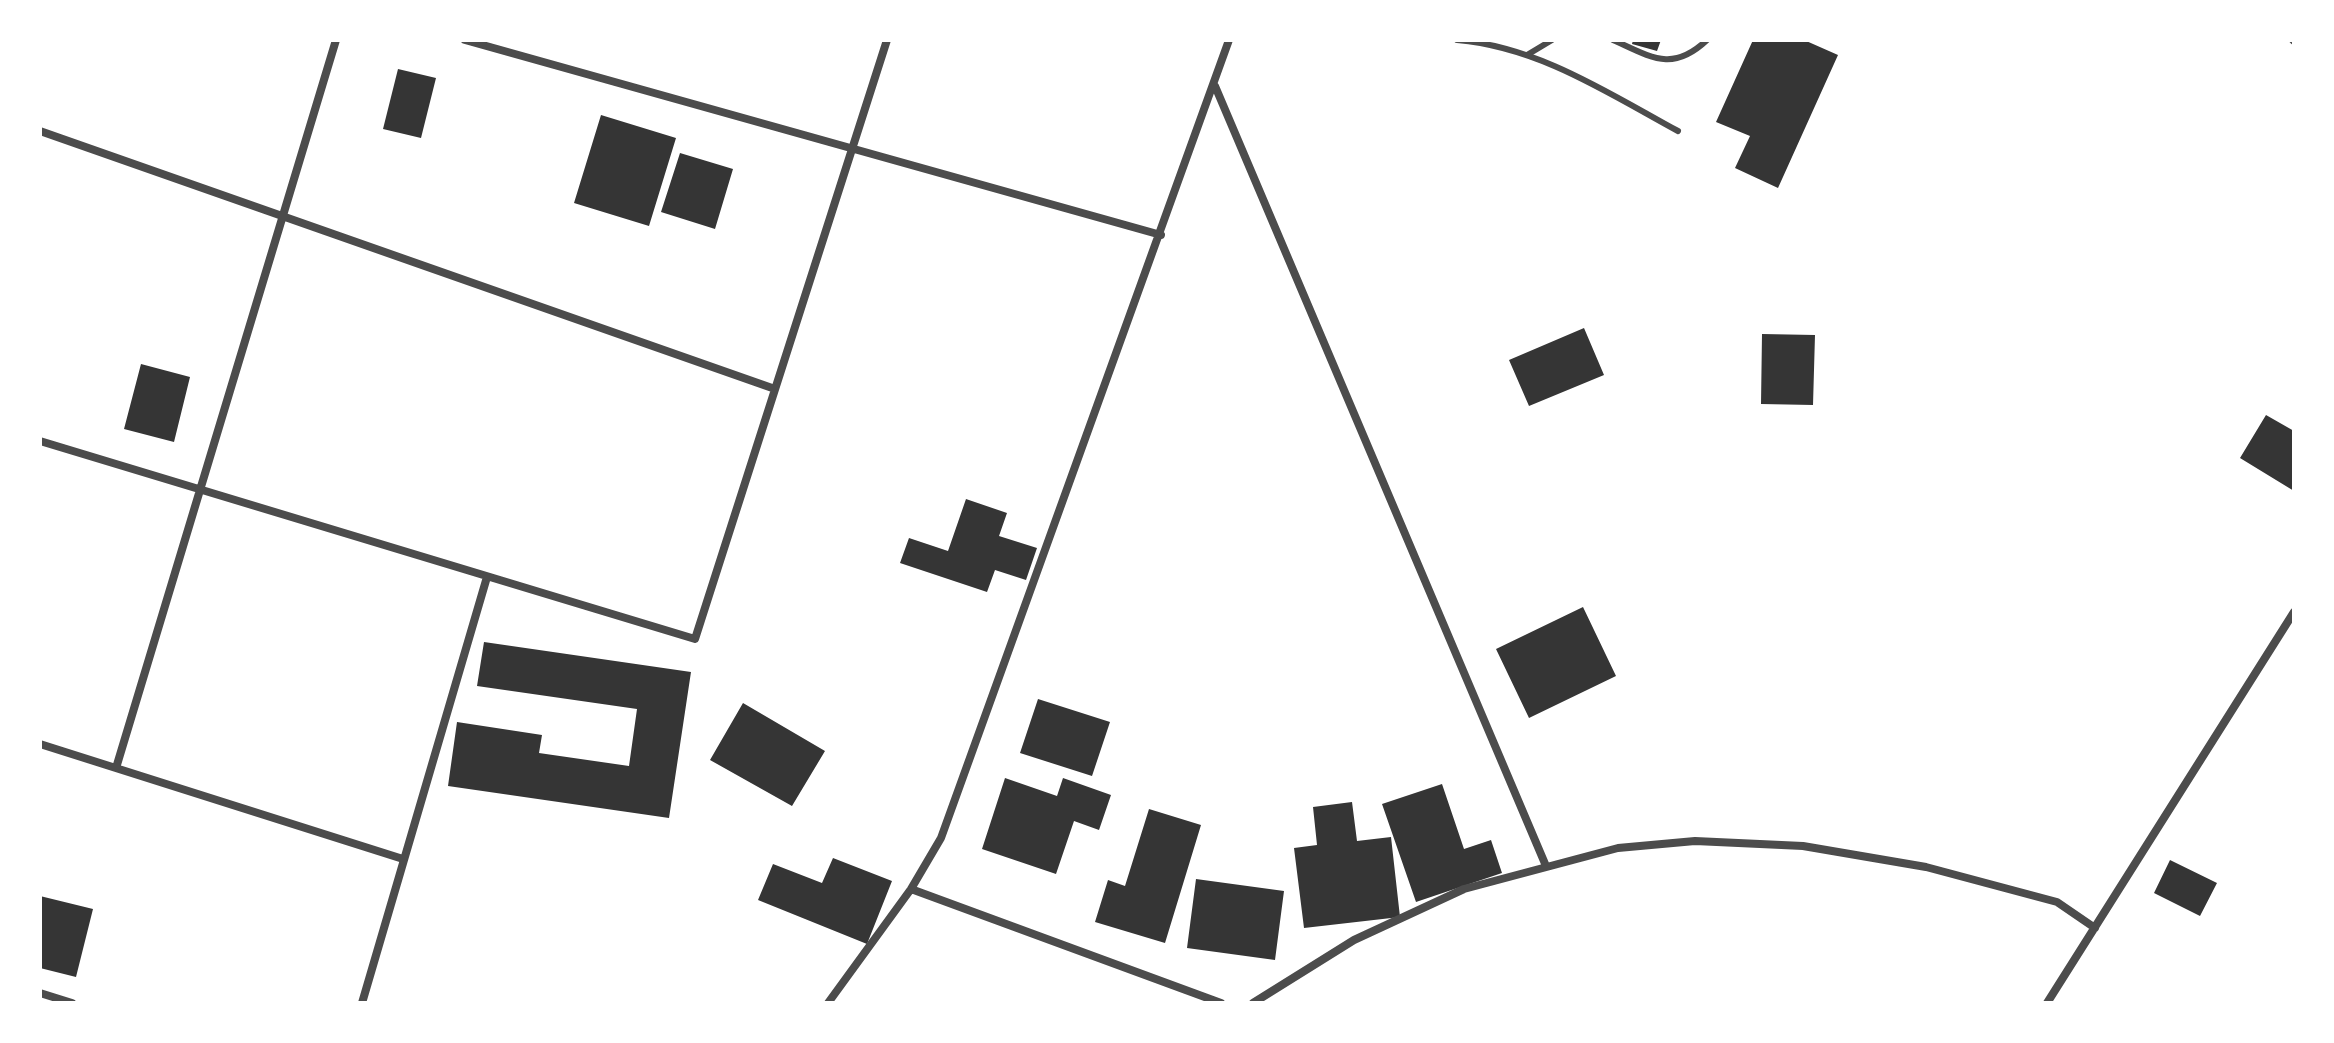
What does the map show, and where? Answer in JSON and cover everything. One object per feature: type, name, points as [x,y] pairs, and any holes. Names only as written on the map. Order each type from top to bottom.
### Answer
[{"type":"street","points":[[116,768],[203,490],[336,40]]},
{"type":"street","points":[[465,40],[1161,235]]},
{"type":"street","points":[[40,441],[695,639],[887,40]]},
{"type":"street","points":[[828,1003],[911,889],[941,838],[1229,40]]},
{"type":"street","points":[[1215,85],[1546,866]]},
{"type":"street","points":[[40,131],[775,389]]},
{"type":"street","points":[[362,1003],[487,577]]},
{"type":"street","points":[[2047,1003],[2294,612]]},
{"type":"street","points":[[40,744],[403,859]]},
{"type":"street","points":[[1253,1003],[1354,940],[1464,889],[1618,848],[1695,841],[1803,846],[1926,867],[2057,902],[2095,928]]},
{"type":"street","points":[[911,889],[1221,1003]]},
{"type":"street","points":[[40,993],[72,1003]]},
{"type":"lane","points":[[1457,40],[1527,55],[1563,68],[1678,131]]},
{"type":"lane","points":[[1527,55],[1552,40]]},
{"type":"lane","points":[[1613,40],[1656,60],[1673,61],[1693,53],[1707,40]]},
{"type":"building","points":[[1633,40],[1661,40],[1657,51],[1632,44]]},
{"type":"building","points":[[1753,40],[1804,40],[1838,55],[1778,188],[1735,168],[1750,136],[1716,122]]},
{"type":"building","points":[[398,69],[436,78],[421,138],[383,129]]},
{"type":"building","points":[[601,115],[676,138],[649,226],[574,203]]},
{"type":"building","points":[[680,153],[733,169],[715,229],[661,212]]},
{"type":"building","points":[[1584,328],[1604,375],[1529,406],[1509,360]]},
{"type":"building","points":[[1762,334],[1815,335],[1813,405],[1761,404]]},
{"type":"building","points":[[141,364],[190,377],[174,442],[124,429]]},
{"type":"building","points":[[2266,415],[2294,431],[2294,491],[2240,458]]},
{"type":"building","points":[[966,499],[1007,513],[999,536],[1037,548],[1026,580],[995,570],[987,592],[900,563],[909,538],[948,551]]},
{"type":"building","points":[[1583,607],[1616,676],[1529,718],[1496,649]]},
{"type":"building","points":[[484,642],[691,672],[669,818],[448,786],[457,722],[542,735],[539,753],[629,766],[637,709],[477,686]]},
{"type":"building","points":[[1038,699],[1110,722],[1092,776],[1020,753]]},
{"type":"building","points":[[743,703],[825,751],[792,806],[710,760]]},
{"type":"building","points":[[1005,778],[1057,796],[1063,778],[1111,795],[1099,830],[1074,821],[1056,874],[982,849]]},
{"type":"building","points":[[1442,784],[1464,849],[1491,840],[1502,873],[1416,902],[1382,804]]},
{"type":"building","points":[[1352,802],[1357,841],[1391,837],[1400,917],[1304,928],[1294,848],[1317,845],[1313,807]]},
{"type":"building","points":[[1149,809],[1201,825],[1165,943],[1095,922],[1108,880],[1125,886]]},
{"type":"building","points":[[833,858],[892,881],[867,944],[758,900],[773,864],[822,883]]},
{"type":"building","points":[[2170,860],[2217,883],[2200,916],[2154,893]]},
{"type":"building","points":[[1196,879],[1284,891],[1275,960],[1187,948]]},
{"type":"building","points":[[40,896],[93,909],[76,977],[40,968]]}]
